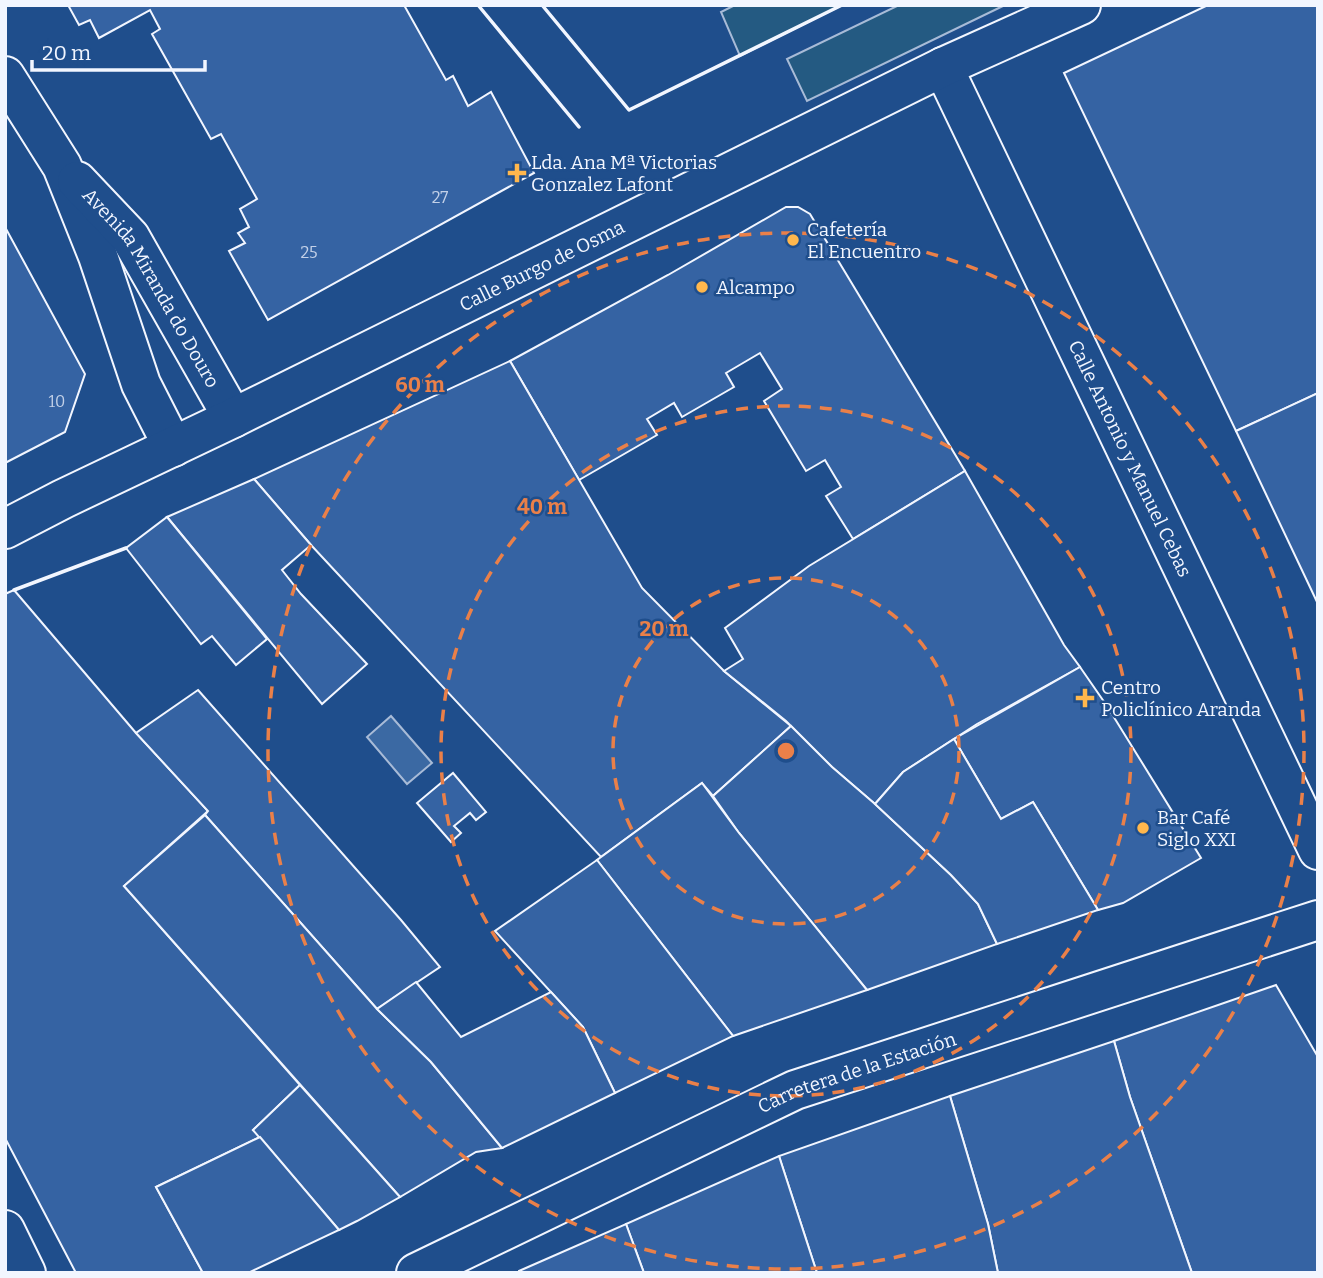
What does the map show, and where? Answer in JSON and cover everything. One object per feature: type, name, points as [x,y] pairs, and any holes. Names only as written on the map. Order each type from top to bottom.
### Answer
[{"type":"street","name":"Calle Burgo de Osma","points":[[5,529],[943,67],[1081,5]]},
{"type":"street","name":"Calle Antonio y Manuel Cebas","points":[[943,67],[1318,850]]},
{"type":"street","name":"Avenida Miranda do Douro","points":[[5,76],[62,166],[98,256],[141,384],[173,447]]},
{"type":"street","name":"Avenida Miranda do Douro","points":[[62,166],[130,237],[233,418]]},
{"type":"street","name":"Carretera de la Estación","points":[[416,1273],[795,1090],[1318,920]]},
{"type":"street","points":[[5,1230],[26,1273]]},
{"type":"shaded area","points":[[735,5],[842,5],[740,56],[721,12]]},
{"type":"shaded area","points":[[899,5],[1005,5],[807,101],[787,59]]},
{"type":"shaded area","points":[[391,716],[432,763],[407,784],[367,737]]},
{"type":"building","points":[[68,5],[404,5],[446,80],[453,76],[468,106],[491,92],[534,173],[268,320],[229,251],[245,243],[238,233],[249,227],[240,209],[257,199],[221,134],[211,139],[152,34],[160,29],[150,10],[99,38],[90,20],[79,25]]},
{"type":"building","points":[[1208,5],[1318,5],[1318,393],[1236,431],[1064,73]]},
{"type":"building","points":[[786,207],[798,207],[810,214],[965,471],[853,539],[826,496],[841,487],[825,460],[806,471],[764,401],[782,389],[760,353],[726,373],[734,387],[682,417],[674,403],[647,419],[657,435],[579,480],[510,361]]},
{"type":"building","points":[[5,227],[85,374],[65,432],[5,463]]},
{"type":"building","points":[[510,361],[642,588],[724,671],[791,726],[713,796],[702,783],[601,857],[311,545],[254,479]]},
{"type":"building","points":[[1318,393],[1318,604],[1236,431]]},
{"type":"building","points":[[965,471],[1064,645],[1080,667],[977,724],[903,772],[875,804],[832,767],[786,721],[724,671],[743,659],[725,628],[809,566]]},
{"type":"building","points":[[254,479],[311,545],[282,570],[367,664],[322,704],[167,517]]},
{"type":"building","points":[[167,517],[267,639],[236,665],[212,636],[201,644],[126,548]]},
{"type":"building","points":[[14,590],[136,733],[208,811],[124,886],[300,1085],[253,1130],[260,1137],[156,1187],[203,1273],[76,1273],[5,1138],[5,594]]},
{"type":"building","points":[[1080,667],[1201,858],[1123,903],[1098,910],[1033,802],[1001,819],[954,739]]},
{"type":"building","points":[[198,690],[440,967],[377,1009],[205,815],[208,811],[136,733]]},
{"type":"building","points":[[791,726],[951,875],[978,904],[997,944],[867,990],[739,833],[713,796]]},
{"type":"building","points":[[954,739],[1001,819],[1033,802],[1098,910],[997,944],[978,904],[875,804],[903,772]]},
{"type":"building","points":[[453,773],[486,812],[476,820],[470,813],[454,826],[461,833],[451,842],[417,803]]},
{"type":"building","points":[[702,783],[739,833],[867,990],[733,1036],[597,860]]},
{"type":"building","points":[[205,815],[377,1009],[431,1062],[502,1148],[476,1152],[400,1197],[124,886]]},
{"type":"building","points":[[597,860],[733,1036],[615,1093],[583,1027],[495,931]]},
{"type":"building","points":[[416,982],[461,1037],[551,992],[583,1027],[615,1093],[502,1148],[431,1062],[377,1009]]},
{"type":"building","points":[[1276,985],[1318,1057],[1318,1273],[1192,1273],[1130,1097],[1114,1041]]},
{"type":"building","points":[[1114,1041],[1130,1097],[1192,1273],[998,1273],[988,1224],[950,1096]]},
{"type":"building","points":[[300,1085],[400,1197],[339,1230],[253,1130]]},
{"type":"building","points":[[950,1096],[988,1224],[998,1273],[817,1273],[779,1156]]},
{"type":"building","points":[[260,1137],[339,1230],[248,1273],[203,1273],[156,1187]]},
{"type":"building","points":[[779,1156],[817,1273],[644,1273],[626,1224]]},
{"type":"building","points":[[626,1224],[644,1273],[519,1273],[519,1271]]},
{"type":"wall","points":[[478,5],[579,127]]},
{"type":"wall","points":[[542,5],[629,110],[842,5]]},
{"type":"wall","points":[[14,590],[126,548]]},
{"type":"place","name":"Lda. Ana Mª Victorias Gonzalez Lafont","points":[[517,173]]},
{"type":"place","name":"Cafetería El Encuentro","points":[[793,240]]},
{"type":"place","name":"Alcampo","points":[[702,287]]},
{"type":"place","name":"Centro Policlínico Aranda","points":[[1085,698]]},
{"type":"place","name":"Bar Café Siglo XXI","points":[[1143,828]]}]
